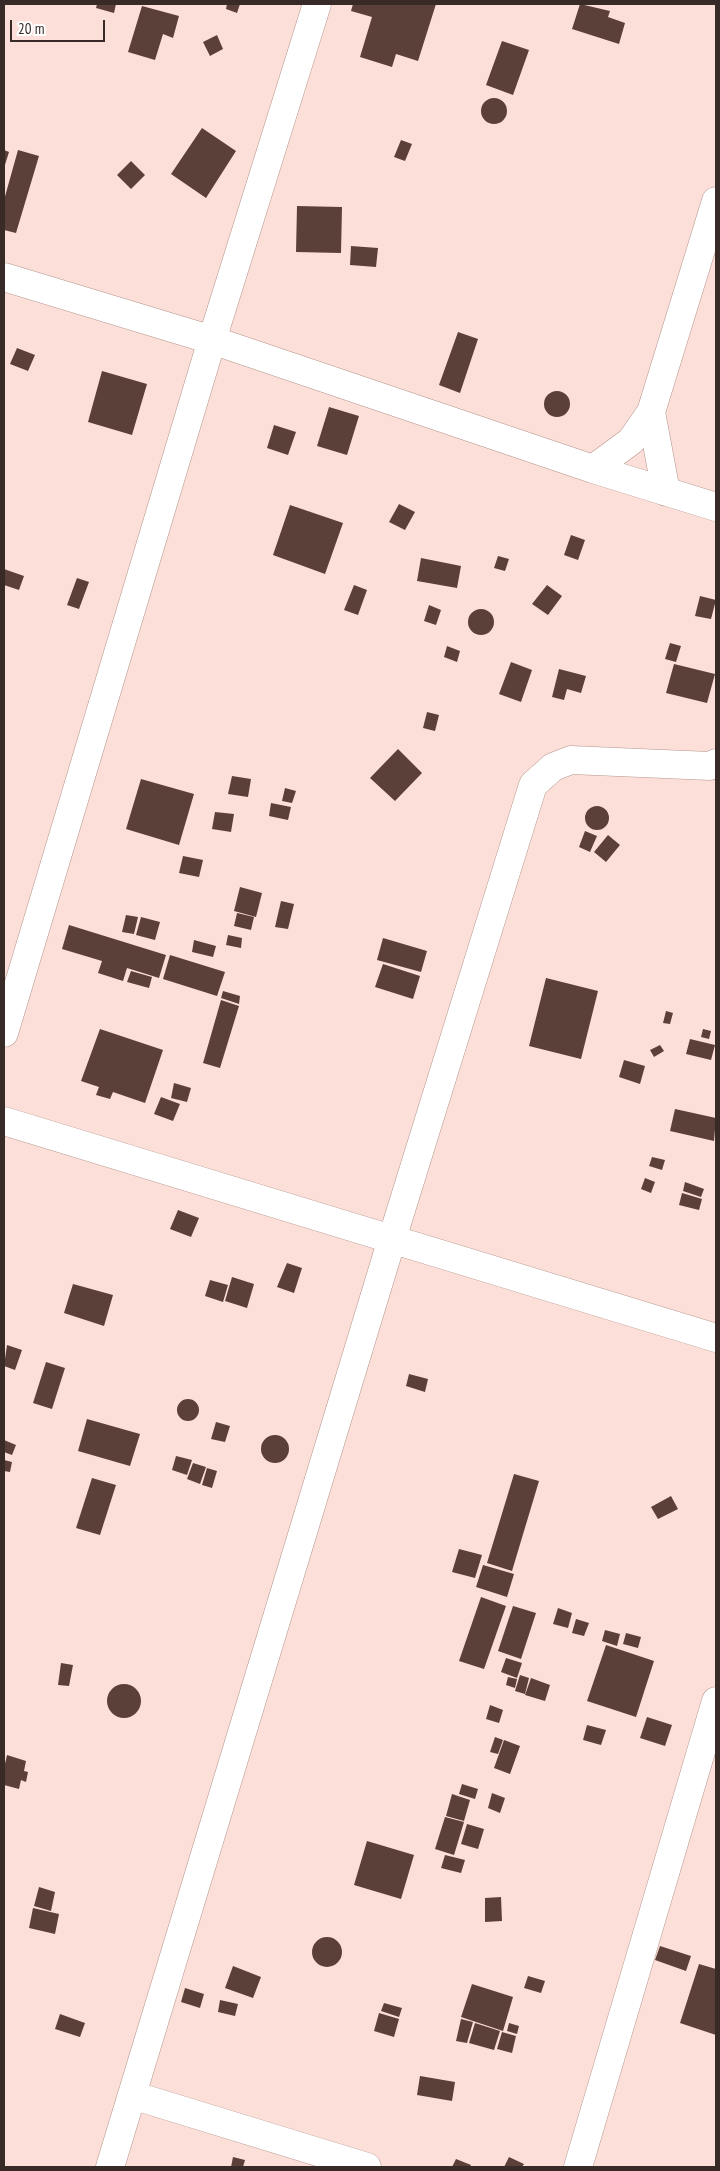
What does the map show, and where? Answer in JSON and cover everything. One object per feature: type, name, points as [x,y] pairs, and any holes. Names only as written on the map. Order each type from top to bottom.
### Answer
[{"type":"street","points":[[4,1033],[212,340],[316,4]]},
{"type":"street","points":[[593,469],[630,440],[651,412],[716,201]]},
{"type":"street","points":[[4,277],[212,340],[593,469],[716,507]]},
{"type":"street","points":[[651,412],[666,492]]},
{"type":"street","points":[[110,2167],[392,1239],[534,785],[553,767],[571,760],[710,766],[716,763]]},
{"type":"street","points":[[4,1121],[716,1338]]},
{"type":"street","points":[[578,2167],[716,1701]]},
{"type":"street","points":[[132,2095],[367,2167]]},
{"type":"building","points":[[97,4],[116,4],[114,13],[96,8]]},
{"type":"building","points":[[227,4],[240,4],[237,13],[226,9]]},
{"type":"building","points":[[353,4],[436,4],[418,61],[396,54],[392,67],[360,57],[372,17],[351,11]]},
{"type":"building","points":[[580,4],[610,11],[608,17],[625,23],[619,44],[572,29]]},
{"type":"building","points":[[142,6],[179,16],[173,38],[163,34],[155,60],[128,52]]},
{"type":"building","points":[[217,35],[223,49],[210,56],[203,42]]},
{"type":"building","points":[[502,41],[529,50],[513,95],[486,85]]},
{"type":"building","points":[[494,98],[503,102],[507,111],[503,120],[494,124],[485,120],[481,111],[485,102]]},
{"type":"building","points":[[202,128],[236,151],[206,198],[171,174]]},
{"type":"building","points":[[401,140],[412,144],[405,161],[394,157]]},
{"type":"building","points":[[4,150],[9,152],[4,168]]},
{"type":"building","points":[[18,150],[39,156],[16,233],[4,230],[4,200]]},
{"type":"building","points":[[131,161],[145,175],[131,189],[117,175]]},
{"type":"building","points":[[297,206],[342,207],[341,253],[296,252]]},
{"type":"building","points":[[351,246],[378,248],[376,267],[350,265]]},
{"type":"building","points":[[458,332],[478,339],[460,393],[439,385]]},
{"type":"building","points":[[17,348],[35,355],[28,371],[10,364]]},
{"type":"building","points":[[102,371],[147,384],[132,435],[88,422]]},
{"type":"building","points":[[557,391],[566,395],[570,404],[566,413],[557,417],[548,413],[544,404],[548,395]]},
{"type":"building","points":[[329,407],[359,416],[347,455],[317,446]]},
{"type":"building","points":[[274,425],[296,432],[288,455],[267,448]]},
{"type":"building","points":[[399,504],[415,512],[405,530],[389,522]]},
{"type":"building","points":[[290,505],[343,523],[325,574],[273,555]]},
{"type":"building","points":[[571,535],[585,540],[578,560],[564,555]]},
{"type":"building","points":[[498,556],[509,559],[505,571],[494,568]]},
{"type":"building","points":[[421,558],[461,566],[457,588],[417,581]]},
{"type":"building","points":[[4,569],[24,576],[19,590],[4,585]]},
{"type":"building","points":[[77,578],[89,582],[79,609],[67,605]]},
{"type":"building","points":[[354,585],[367,590],[358,615],[344,610]]},
{"type":"building","points":[[547,585],[562,596],[548,615],[532,604]]},
{"type":"building","points":[[700,596],[716,600],[711,619],[695,616]]},
{"type":"building","points":[[429,605],[441,610],[436,625],[424,621]]},
{"type":"building","points":[[481,609],[490,613],[494,622],[490,631],[481,635],[472,631],[468,622],[472,613]]},
{"type":"building","points":[[670,643],[681,646],[676,662],[665,659]]},
{"type":"building","points":[[447,646],[460,651],[457,662],[444,657]]},
{"type":"building","points":[[511,662],[532,670],[521,702],[499,694]]},
{"type":"building","points":[[674,664],[715,674],[707,703],[666,693]]},
{"type":"building","points":[[559,669],[586,676],[581,693],[567,689],[564,700],[552,697]]},
{"type":"building","points":[[427,712],[439,715],[435,731],[423,728]]},
{"type":"building","points":[[398,749],[422,773],[395,801],[370,778]]},
{"type":"building","points":[[232,776],[251,779],[248,797],[228,794]]},
{"type":"building","points":[[141,779],[194,794],[179,845],[126,829]]},
{"type":"building","points":[[285,788],[296,791],[292,803],[282,801]]},
{"type":"building","points":[[271,803],[291,807],[288,820],[269,816]]},
{"type":"building","points":[[597,806],[605,810],[609,818],[605,826],[597,830],[589,826],[585,818],[589,810]]},
{"type":"building","points":[[215,812],[234,814],[231,832],[212,829]]},
{"type":"building","points":[[585,831],[597,836],[590,852],[579,847]]},
{"type":"building","points":[[608,835],[620,845],[606,862],[594,852]]},
{"type":"building","points":[[183,856],[203,860],[199,877],[179,873]]},
{"type":"building","points":[[240,887],[262,893],[256,917],[234,911]]},
{"type":"building","points":[[281,901],[294,904],[288,929],[275,927]]},
{"type":"building","points":[[237,913],[254,917],[251,930],[234,926]]},
{"type":"building","points":[[126,915],[138,917],[134,934],[122,932]]},
{"type":"building","points":[[141,917],[160,922],[155,940],[136,935]]},
{"type":"building","points":[[69,925],[166,955],[159,978],[127,968],[123,981],[98,973],[102,961],[62,949]]},
{"type":"building","points":[[228,935],[242,938],[241,948],[226,945]]},
{"type":"building","points":[[383,938],[427,951],[421,972],[377,960]]},
{"type":"building","points":[[194,940],[216,946],[213,957],[192,952]]},
{"type":"building","points":[[170,955],[225,972],[217,996],[163,979]]},
{"type":"building","points":[[383,964],[420,976],[413,999],[375,987]]},
{"type":"building","points":[[131,971],[152,977],[149,988],[127,982]]},
{"type":"building","points":[[546,978],[598,991],[581,1059],[529,1046]]},
{"type":"building","points":[[223,991],[240,996],[239,1004],[221,998]]},
{"type":"building","points":[[221,1000],[239,1006],[220,1068],[203,1063]]},
{"type":"building","points":[[666,1011],[673,1013],[670,1024],[663,1023]]},
{"type":"building","points":[[100,1029],[163,1050],[145,1103],[113,1092],[110,1099],[96,1095],[99,1087],[81,1081]]},
{"type":"building","points":[[703,1029],[711,1031],[709,1039],[701,1037]]},
{"type":"building","points":[[690,1039],[715,1045],[711,1060],[686,1054]]},
{"type":"building","points":[[660,1045],[664,1051],[654,1057],[650,1050]]},
{"type":"building","points":[[624,1060],[645,1066],[640,1084],[619,1077]]},
{"type":"building","points":[[174,1083],[191,1088],[187,1102],[171,1098]]},
{"type":"building","points":[[161,1097],[180,1104],[173,1121],[154,1114]]},
{"type":"building","points":[[675,1109],[716,1118],[714,1141],[670,1131]]},
{"type":"building","points":[[652,1157],[665,1160],[662,1170],[649,1166]]},
{"type":"building","points":[[645,1178],[655,1182],[651,1193],[641,1189]]},
{"type":"building","points":[[685,1182],[704,1189],[701,1197],[683,1191]]},
{"type":"building","points":[[682,1193],[702,1199],[699,1210],[679,1205]]},
{"type":"building","points":[[178,1210],[199,1218],[191,1237],[170,1229]]},
{"type":"building","points":[[287,1263],[302,1268],[294,1293],[277,1287]]},
{"type":"building","points":[[232,1277],[254,1284],[247,1308],[225,1301]]},
{"type":"building","points":[[210,1280],[228,1285],[223,1302],[205,1296]]},
{"type":"building","points":[[73,1284],[113,1295],[104,1326],[64,1313]]},
{"type":"building","points":[[7,1345],[22,1350],[15,1370],[4,1366]]},
{"type":"building","points":[[46,1362],[65,1368],[52,1409],[33,1403]]},
{"type":"building","points":[[409,1374],[428,1379],[425,1392],[406,1386]]},
{"type":"building","points":[[188,1399],[198,1406],[199,1410],[192,1420],[188,1421],[178,1414],[177,1410],[184,1400]]},
{"type":"building","points":[[87,1419],[140,1434],[130,1466],[78,1451]]},
{"type":"building","points":[[216,1422],[230,1426],[225,1442],[211,1439]]},
{"type":"building","points":[[275,1435],[285,1439],[289,1449],[285,1459],[275,1463],[265,1459],[261,1449],[265,1439]]},
{"type":"building","points":[[4,1440],[16,1445],[12,1455],[4,1452]]},
{"type":"building","points":[[176,1456],[192,1460],[187,1475],[172,1470]]},
{"type":"building","points":[[4,1460],[12,1462],[10,1472],[4,1471]]},
{"type":"building","points":[[193,1463],[206,1467],[200,1484],[187,1479]]},
{"type":"building","points":[[207,1468],[217,1471],[212,1488],[202,1485]]},
{"type":"building","points":[[514,1474],[539,1481],[512,1571],[487,1563]]},
{"type":"building","points":[[92,1478],[116,1485],[100,1535],[76,1528]]},
{"type":"building","points":[[671,1496],[678,1509],[658,1519],[651,1507]]},
{"type":"building","points":[[459,1549],[482,1555],[475,1578],[452,1572]]},
{"type":"building","points":[[483,1565],[514,1574],[507,1597],[476,1587]]},
{"type":"building","points":[[481,1597],[506,1606],[484,1669],[459,1661]]},
{"type":"building","points":[[513,1606],[536,1613],[521,1659],[498,1651]]},
{"type":"building","points":[[558,1608],[572,1613],[568,1628],[553,1624]]},
{"type":"building","points":[[576,1619],[589,1623],[584,1636],[572,1633]]},
{"type":"building","points":[[605,1630],[620,1634],[617,1646],[602,1641]]},
{"type":"building","points":[[626,1633],[641,1637],[638,1648],[623,1644]]},
{"type":"building","points":[[606,1645],[654,1661],[636,1717],[587,1701]]},
{"type":"building","points":[[506,1658],[522,1663],[517,1678],[501,1672]]},
{"type":"building","points":[[61,1663],[73,1665],[69,1686],[58,1685]]},
{"type":"building","points":[[520,1675],[529,1678],[525,1694],[515,1691]]},
{"type":"building","points":[[508,1677],[517,1679],[515,1688],[506,1685]]},
{"type":"building","points":[[531,1678],[550,1685],[545,1701],[525,1695]]},
{"type":"building","points":[[124,1684],[136,1689],[141,1701],[136,1713],[124,1718],[112,1713],[107,1701],[112,1689]]},
{"type":"building","points":[[490,1705],[503,1710],[499,1723],[486,1719]]},
{"type":"building","points":[[647,1717],[672,1725],[665,1746],[640,1738]]},
{"type":"building","points":[[587,1725],[606,1730],[601,1745],[583,1740]]},
{"type":"building","points":[[495,1737],[503,1740],[498,1754],[490,1752]]},
{"type":"building","points":[[504,1740],[520,1746],[510,1774],[494,1768]]},
{"type":"building","points":[[7,1755],[26,1761],[24,1771],[28,1772],[26,1782],[21,1780],[19,1789],[4,1785],[4,1768]]},
{"type":"building","points":[[462,1784],[478,1789],[475,1799],[459,1794]]},
{"type":"building","points":[[492,1793],[505,1798],[500,1813],[488,1808]]},
{"type":"building","points":[[452,1794],[470,1800],[464,1821],[446,1816]]},
{"type":"building","points":[[445,1817],[464,1822],[454,1855],[435,1849]]},
{"type":"building","points":[[467,1824],[484,1829],[478,1849],[461,1844]]},
{"type":"building","points":[[367,1841],[414,1855],[401,1899],[354,1885]]},
{"type":"building","points":[[445,1855],[465,1860],[461,1873],[441,1868]]},
{"type":"building","points":[[39,1887],[55,1892],[51,1911],[34,1906]]},
{"type":"building","points":[[501,1897],[502,1921],[485,1922],[485,1898]]},
{"type":"building","points":[[33,1908],[59,1914],[55,1934],[29,1928]]},
{"type":"building","points":[[327,1937],[333,1938],[341,1946],[341,1958],[333,1966],[327,1967],[321,1966],[313,1958],[312,1952],[313,1946],[321,1938]]},
{"type":"building","points":[[660,1946],[691,1956],[686,1971],[655,1960]]},
{"type":"building","points":[[699,1964],[716,1969],[716,2035],[680,2023]]},
{"type":"building","points":[[233,1966],[261,1977],[253,1998],[225,1988]]},
{"type":"building","points":[[528,1976],[545,1981],[541,1993],[524,1988]]},
{"type":"building","points":[[472,1984],[513,1997],[503,2031],[461,2017]]},
{"type":"building","points":[[185,1988],[204,1994],[200,2008],[181,2002]]},
{"type":"building","points":[[220,2000],[238,2004],[235,2016],[218,2012]]},
{"type":"building","points":[[384,2003],[402,2008],[399,2017],[381,2011]]},
{"type":"building","points":[[379,2013],[399,2019],[394,2037],[374,2031]]},
{"type":"building","points":[[60,2014],[85,2023],[80,2037],[55,2029]]},
{"type":"building","points":[[461,2019],[473,2022],[467,2043],[456,2041]]},
{"type":"building","points":[[475,2023],[500,2031],[494,2050],[469,2043]]},
{"type":"building","points":[[509,2023],[519,2026],[517,2034],[507,2031]]},
{"type":"building","points":[[502,2032],[516,2036],[512,2053],[497,2049]]},
{"type":"building","points":[[420,2076],[455,2082],[452,2101],[417,2095]]},
{"type":"building","points":[[233,2157],[245,2160],[243,2167],[231,2167]]},
{"type":"building","points":[[509,2157],[524,2164],[522,2167],[504,2167]]},
{"type":"building","points":[[456,2159],[471,2165],[470,2167],[452,2167]]}]
